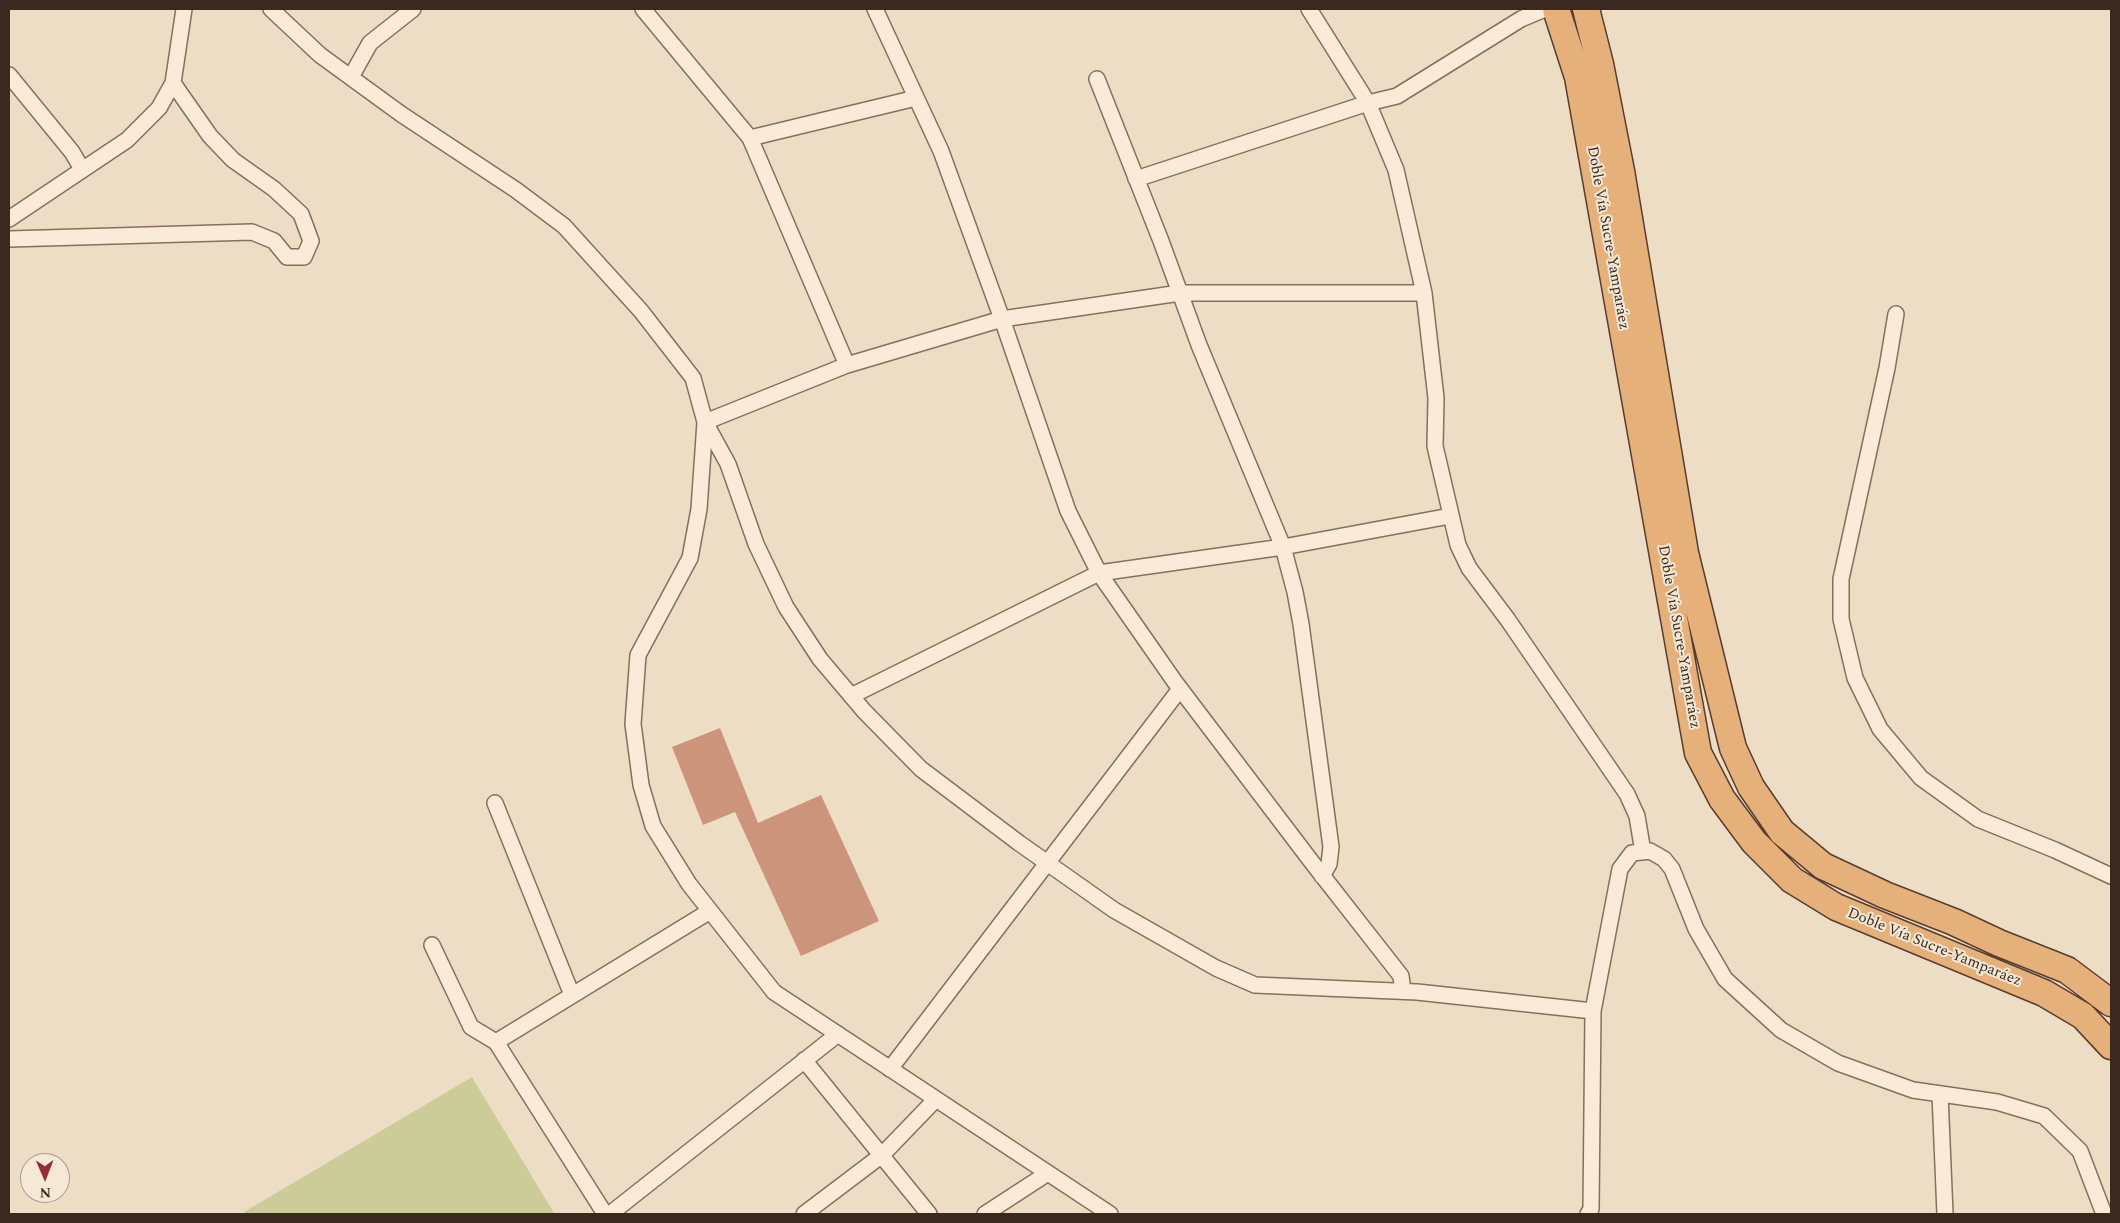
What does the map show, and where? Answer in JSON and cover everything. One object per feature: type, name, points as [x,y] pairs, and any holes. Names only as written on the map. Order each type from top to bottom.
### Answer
[{"type":"highway","name":"Doble Vía Sucre-Yamparáez","points":[[1556,9],[1578,77],[1698,753],[1722,799],[1754,842],[1792,880],[1836,907],[2044,993],[2083,1016],[2111,1046]]},
{"type":"highway","name":"Doble Vía Sucre-Yamparáez","points":[[1586,9],[1600,64],[1621,171],[1685,553],[1733,748],[1751,787],[1782,832],[1823,866],[1885,895],[2066,970],[2111,1003]]},
{"type":"street","points":[[9,219],[127,140],[159,108],[173,83],[184,9]]},
{"type":"street","points":[[271,9],[320,55],[400,114],[516,190],[564,226],[641,311],[693,378],[705,422],[728,464],[756,544],[786,607],[820,658],[851,696],[921,769],[1114,910],[1216,968],[1254,985],[1403,991],[1592,1011]]},
{"type":"street","points":[[351,77],[370,43],[413,9]]},
{"type":"street","points":[[643,9],[750,138],[846,365]]},
{"type":"street","points":[[875,9],[941,151],[1002,319],[1068,511],[1099,573],[1180,689],[1322,876],[1401,976],[1403,991]]},
{"type":"street","points":[[1309,9],[1368,103],[1396,170],[1424,293],[1436,398],[1436,446],[1450,516],[1458,545],[1469,568],[1508,620],[1627,794],[1638,816],[1643,852]]},
{"type":"street","points":[[1136,179],[1368,103],[1397,96],[1521,19],[1545,9]]},
{"type":"street","points":[[9,75],[72,152],[82,169]]},
{"type":"street","points":[[1097,79],[1200,345],[1283,547],[1301,624],[1331,847],[1329,864],[1322,876]]},
{"type":"street","points":[[9,239],[252,232],[274,241],[287,257],[304,257],[311,241],[300,214],[274,189],[233,160],[210,136],[173,83]]},
{"type":"street","points":[[750,138],[916,98]]},
{"type":"street","points":[[705,422],[846,365],[1002,319],[1180,293],[1424,293]]},
{"type":"street","points":[[1896,314],[1887,368],[1841,579],[1841,619],[1854,678],[1880,729],[1922,778],[1978,819],[2055,850],[2111,876]]},
{"type":"street","points":[[705,422],[699,509],[690,558],[638,655],[632,724],[641,785],[653,826],[689,884],[774,992],[1110,1214]]},
{"type":"street","points":[[851,696],[1099,573],[1283,547],[1450,516]]},
{"type":"street","points":[[890,1069],[1180,689]]},
{"type":"street","points":[[495,803],[572,995]]},
{"type":"street","points":[[1588,1214],[1591,1208],[1592,1011],[1620,869],[1632,853],[1650,851],[1664,859],[1672,869],[1696,929],[1725,979],[1781,1030],[1838,1063],[1913,1090],[1997,1102],[2044,1116],[2080,1150],[2104,1214]]},
{"type":"street","points":[[496,1042],[710,911]]},
{"type":"street","points":[[432,945],[471,1026],[496,1042],[605,1214]]},
{"type":"street","points":[[610,1214],[838,1034]]},
{"type":"street","points":[[804,1060],[929,1214]]},
{"type":"street","points":[[1940,1094],[1945,1214]]},
{"type":"street","points":[[804,1214],[882,1155],[936,1099]]},
{"type":"street","points":[[985,1214],[1048,1173]]},
{"type":"green space","points":[[472,1077],[554,1213],[245,1214],[244,1212]]},
{"type":"building","points":[[720,728],[758,823],[821,795],[879,921],[801,956],[735,812],[703,825],[672,747]]}]
